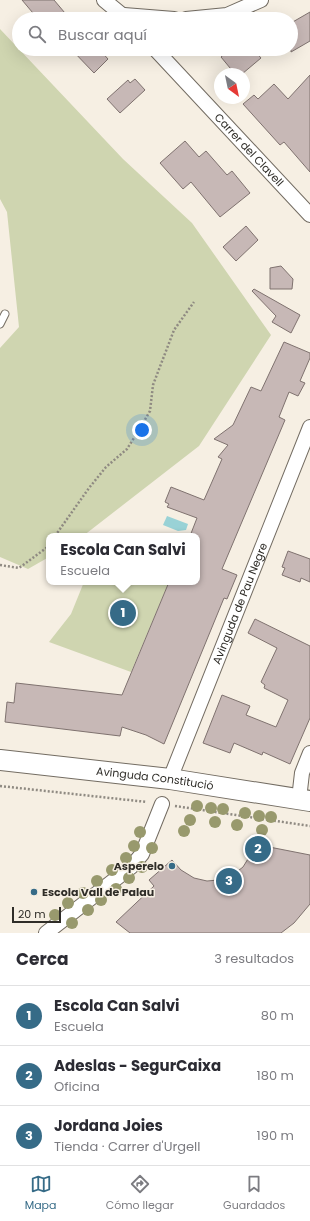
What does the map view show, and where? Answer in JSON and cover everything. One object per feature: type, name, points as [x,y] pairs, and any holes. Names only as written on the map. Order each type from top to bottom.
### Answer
[{"type":"street","points":[[104,0],[119,12]]},
{"type":"street","points":[[234,12],[261,0]]},
{"type":"street","name":"Carrer del Clavell","points":[[162,56],[310,215]]},
{"type":"street","name":"Avinguda de Pau Negre","points":[[170,779],[310,427]]},
{"type":"street","points":[[304,800],[302,773],[310,753]]},
{"type":"street","name":"Avinguda Constitució","points":[[0,760],[170,779],[304,800]]},
{"type":"street","points":[[46,933],[131,867],[142,854],[162,804]]},
{"type":"lane","points":[[0,324],[5,314]]},
{"type":"path","points":[[57,533],[89,488],[106,467],[127,449],[139,430],[150,411],[153,385],[174,330],[194,302]]},
{"type":"path","points":[[0,565],[20,568],[46,548]]},
{"type":"green space","points":[[0,29],[12,42],[12,56],[26,56],[123,159],[192,223],[271,335],[199,446],[87,533],[46,533],[46,559],[28,569],[0,557],[0,348],[19,327],[7,212],[0,199]]},
{"type":"green space","points":[[83,585],[168,585],[131,672],[49,642],[71,614]]},
{"type":"water","points":[[167,516],[188,524],[186,530],[178,531],[163,525]]},
{"type":"building","points":[[22,0],[54,0],[64,12],[32,12]]},
{"type":"building","points":[[310,12],[310,41],[298,48],[298,19]]},
{"type":"building","points":[[78,56],[105,56],[108,59],[94,73]]},
{"type":"building","points":[[222,56],[259,56],[261,58],[249,68],[230,68],[221,57]]},
{"type":"building","points":[[310,75],[310,172],[284,142],[280,145],[243,104],[250,104],[250,98],[254,95],[258,99],[274,84],[288,99]]},
{"type":"building","points":[[135,79],[145,90],[120,113],[107,99],[128,80],[130,83]]},
{"type":"building","points":[[185,141],[199,157],[206,151],[227,175],[232,171],[250,193],[220,217],[191,182],[183,189],[160,163]]},
{"type":"building","points":[[246,226],[258,240],[236,261],[223,247]]},
{"type":"building","points":[[281,266],[293,279],[292,289],[270,289],[270,268]]},
{"type":"building","points":[[254,289],[300,315],[291,333],[272,322],[276,316],[252,291]]},
{"type":"building","points":[[284,342],[310,353],[310,358],[300,381],[305,383],[298,396],[289,392],[279,417],[285,420],[222,569],[237,575],[227,599],[224,598],[164,744],[146,735],[122,727],[120,736],[5,722],[7,702],[14,703],[16,683],[122,695],[168,585],[200,585],[200,533],[191,533],[197,518],[167,507],[169,504],[165,502],[171,487],[204,500],[222,459],[218,457],[228,445],[214,439],[233,425],[251,387],[261,391]]},
{"type":"building","points":[[288,551],[310,559],[310,582],[301,578],[300,582],[282,575],[285,568],[282,567]]},
{"type":"building","points":[[255,619],[310,646],[310,718],[290,764],[263,752],[262,755],[234,743],[230,753],[203,743],[222,695],[250,706],[246,715],[276,727],[288,700],[264,688],[265,685],[261,682],[277,648],[248,633]]},
{"type":"building","points":[[254,844],[310,855],[310,904],[294,923],[281,933],[130,933],[116,922],[154,886],[149,880],[172,860],[181,870],[194,878],[207,881],[218,880],[234,874],[243,867],[251,854]]},
{"type":"place","name":"Escola Can Salvi","points":[[123,613]]},
{"type":"place","name":"Adeslas - SegurCaixa","points":[[258,849]]},
{"type":"place","name":"Asperelo","points":[[172,866]]},
{"type":"place","name":"Jordana Joies","points":[[229,881]]},
{"type":"place","name":"Escola Vall de Palau","points":[[34,892]]}]
